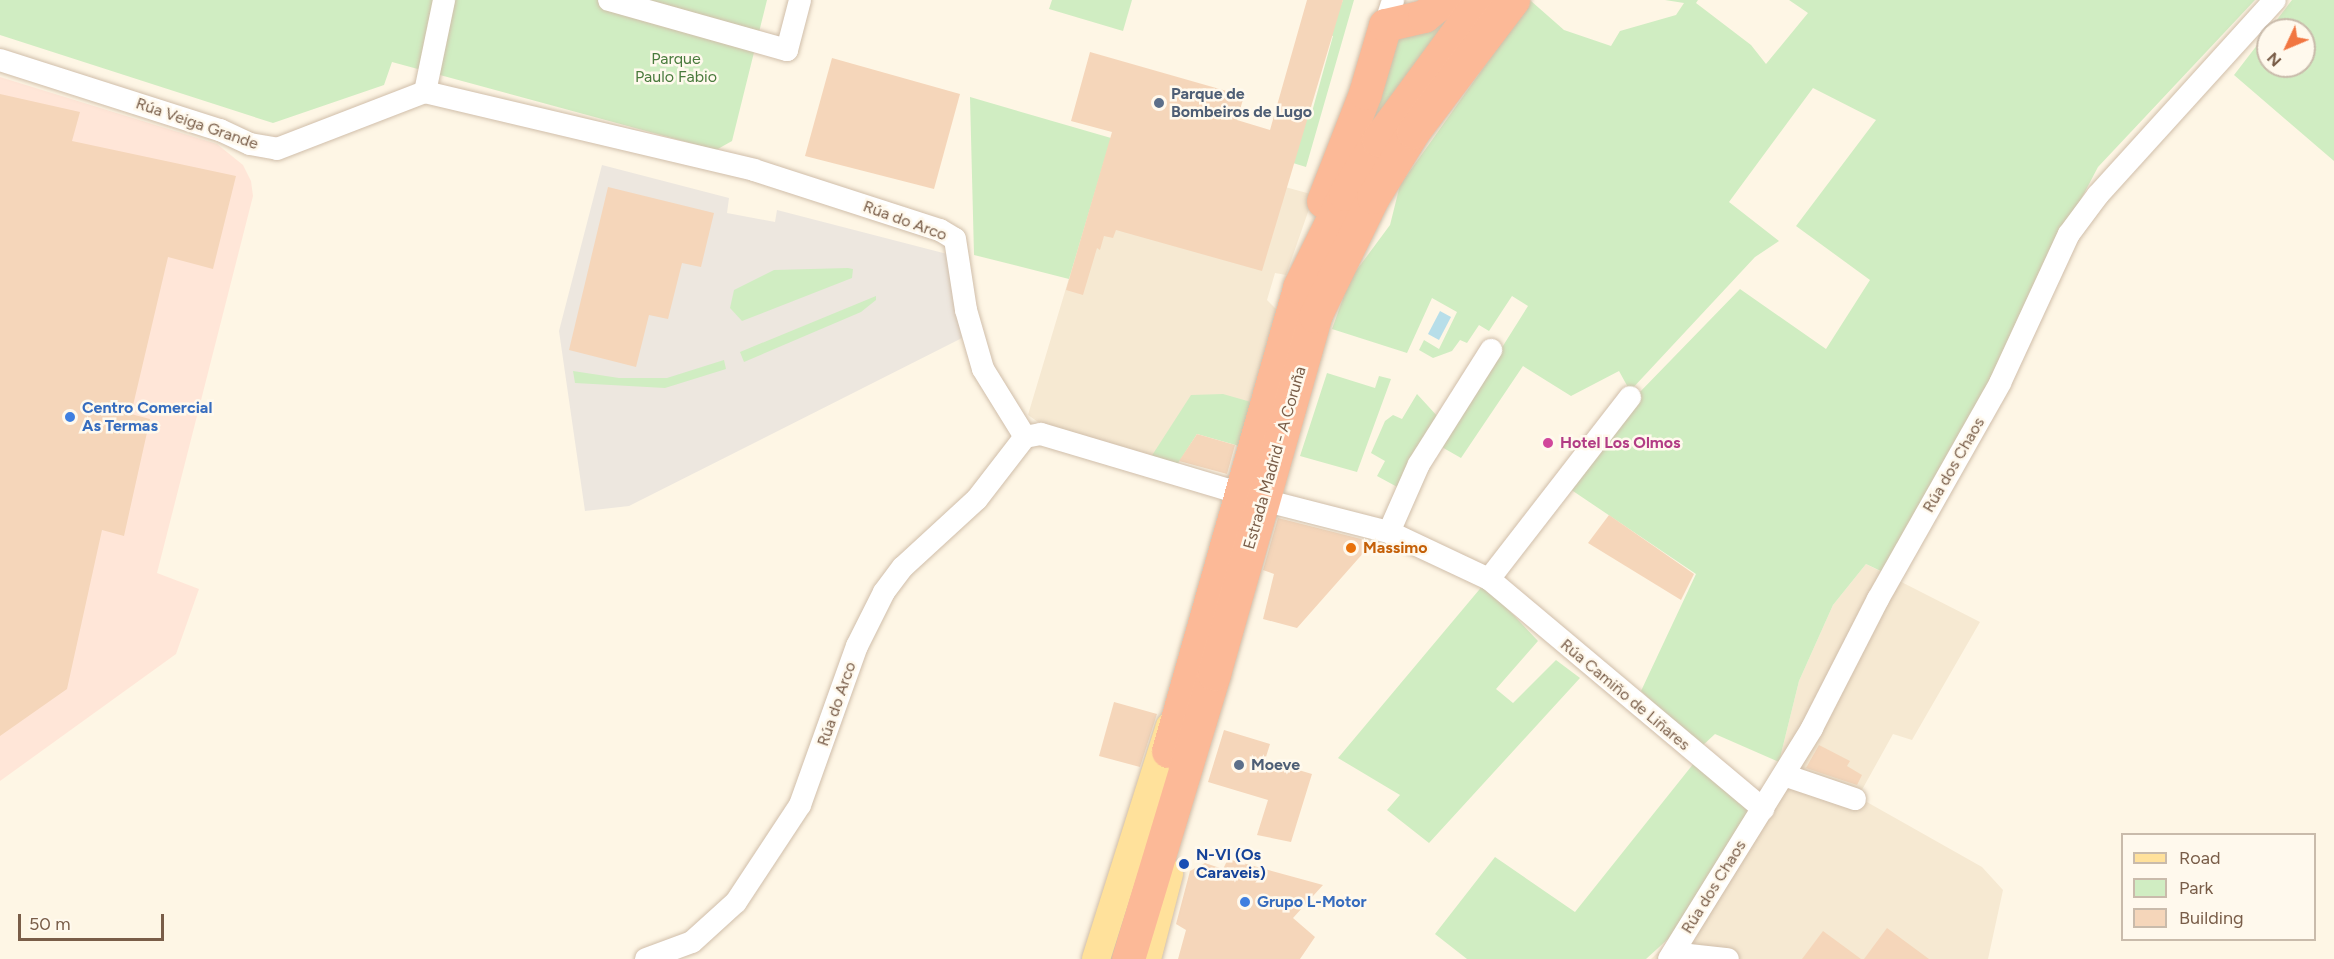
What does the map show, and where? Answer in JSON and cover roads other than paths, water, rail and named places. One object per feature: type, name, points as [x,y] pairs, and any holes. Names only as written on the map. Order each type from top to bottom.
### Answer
[{"type":"highway","points":[[1299,287],[1313,228],[1365,93],[1389,13],[1424,16],[1444,0]]},
{"type":"highway","name":"Estrada Madrid - A Coruña","points":[[1128,959],[1204,665],[1251,496],[1299,287],[1345,194],[1378,140],[1482,0]]},
{"type":"highway","name":"Estrada Madrid - A Coruña","points":[[1251,496],[1312,326],[1343,253],[1413,132],[1513,0]]},
{"type":"highway","name":"Estrada Madrid - A Coruña","points":[[1112,959],[1204,665]]},
{"type":"main road","points":[[1096,959],[1204,665]]},
{"type":"main road","points":[[1147,959],[1204,665]]},
{"type":"street","points":[[425,92],[444,0]]},
{"type":"street","points":[[609,0],[787,50],[801,0]]},
{"type":"street","name":"Rúa dos Chaos","points":[[1671,959],[1784,775],[2000,383],[2069,234],[2098,195],[2275,0]]},
{"type":"street","name":"Rúa Veiga Grande","points":[[0,60],[220,130],[250,144],[277,149],[425,92]]},
{"type":"street","name":"Rúa do Arco","points":[[425,92],[754,170],[939,230],[955,239],[974,348],[994,392],[1025,437],[978,499],[903,567],[884,592],[857,646],[800,805],[736,902],[692,942],[646,959]]},
{"type":"street","points":[[1389,532],[1419,464],[1491,350]]},
{"type":"street","points":[[1489,579],[1630,397]]},
{"type":"street","points":[[1025,437],[1041,434],[1251,496]]},
{"type":"street","name":"Rúa Camiño de Liñares","points":[[1251,496],[1389,532],[1489,579],[1763,808]]},
{"type":"street","points":[[1784,775],[1855,799]]},
{"type":"street","points":[[1671,959],[1689,955],[1728,959]]},
{"type":"water","points":[[1440,311],[1451,317],[1439,340],[1428,334]]},
{"type":"place","name":"Parque de Bombeiros de Lugo","points":[[1159,103]]},
{"type":"place","name":"Centro Comercial As Termas","points":[[70,417]]},
{"type":"place","name":"Hotel Los Olmos","points":[[1548,443]]},
{"type":"place","name":"Massimo","points":[[1351,548]]},
{"type":"place","name":"Moeve","points":[[1239,765]]},
{"type":"place","name":"N-VI (Os Caraveis)","points":[[1184,864]]},
{"type":"place","name":"Grupo L-Motor","points":[[1245,902]]},
{"type":"park label","name":"Parque Paulo Fabio","points":[[676,68]]}]
